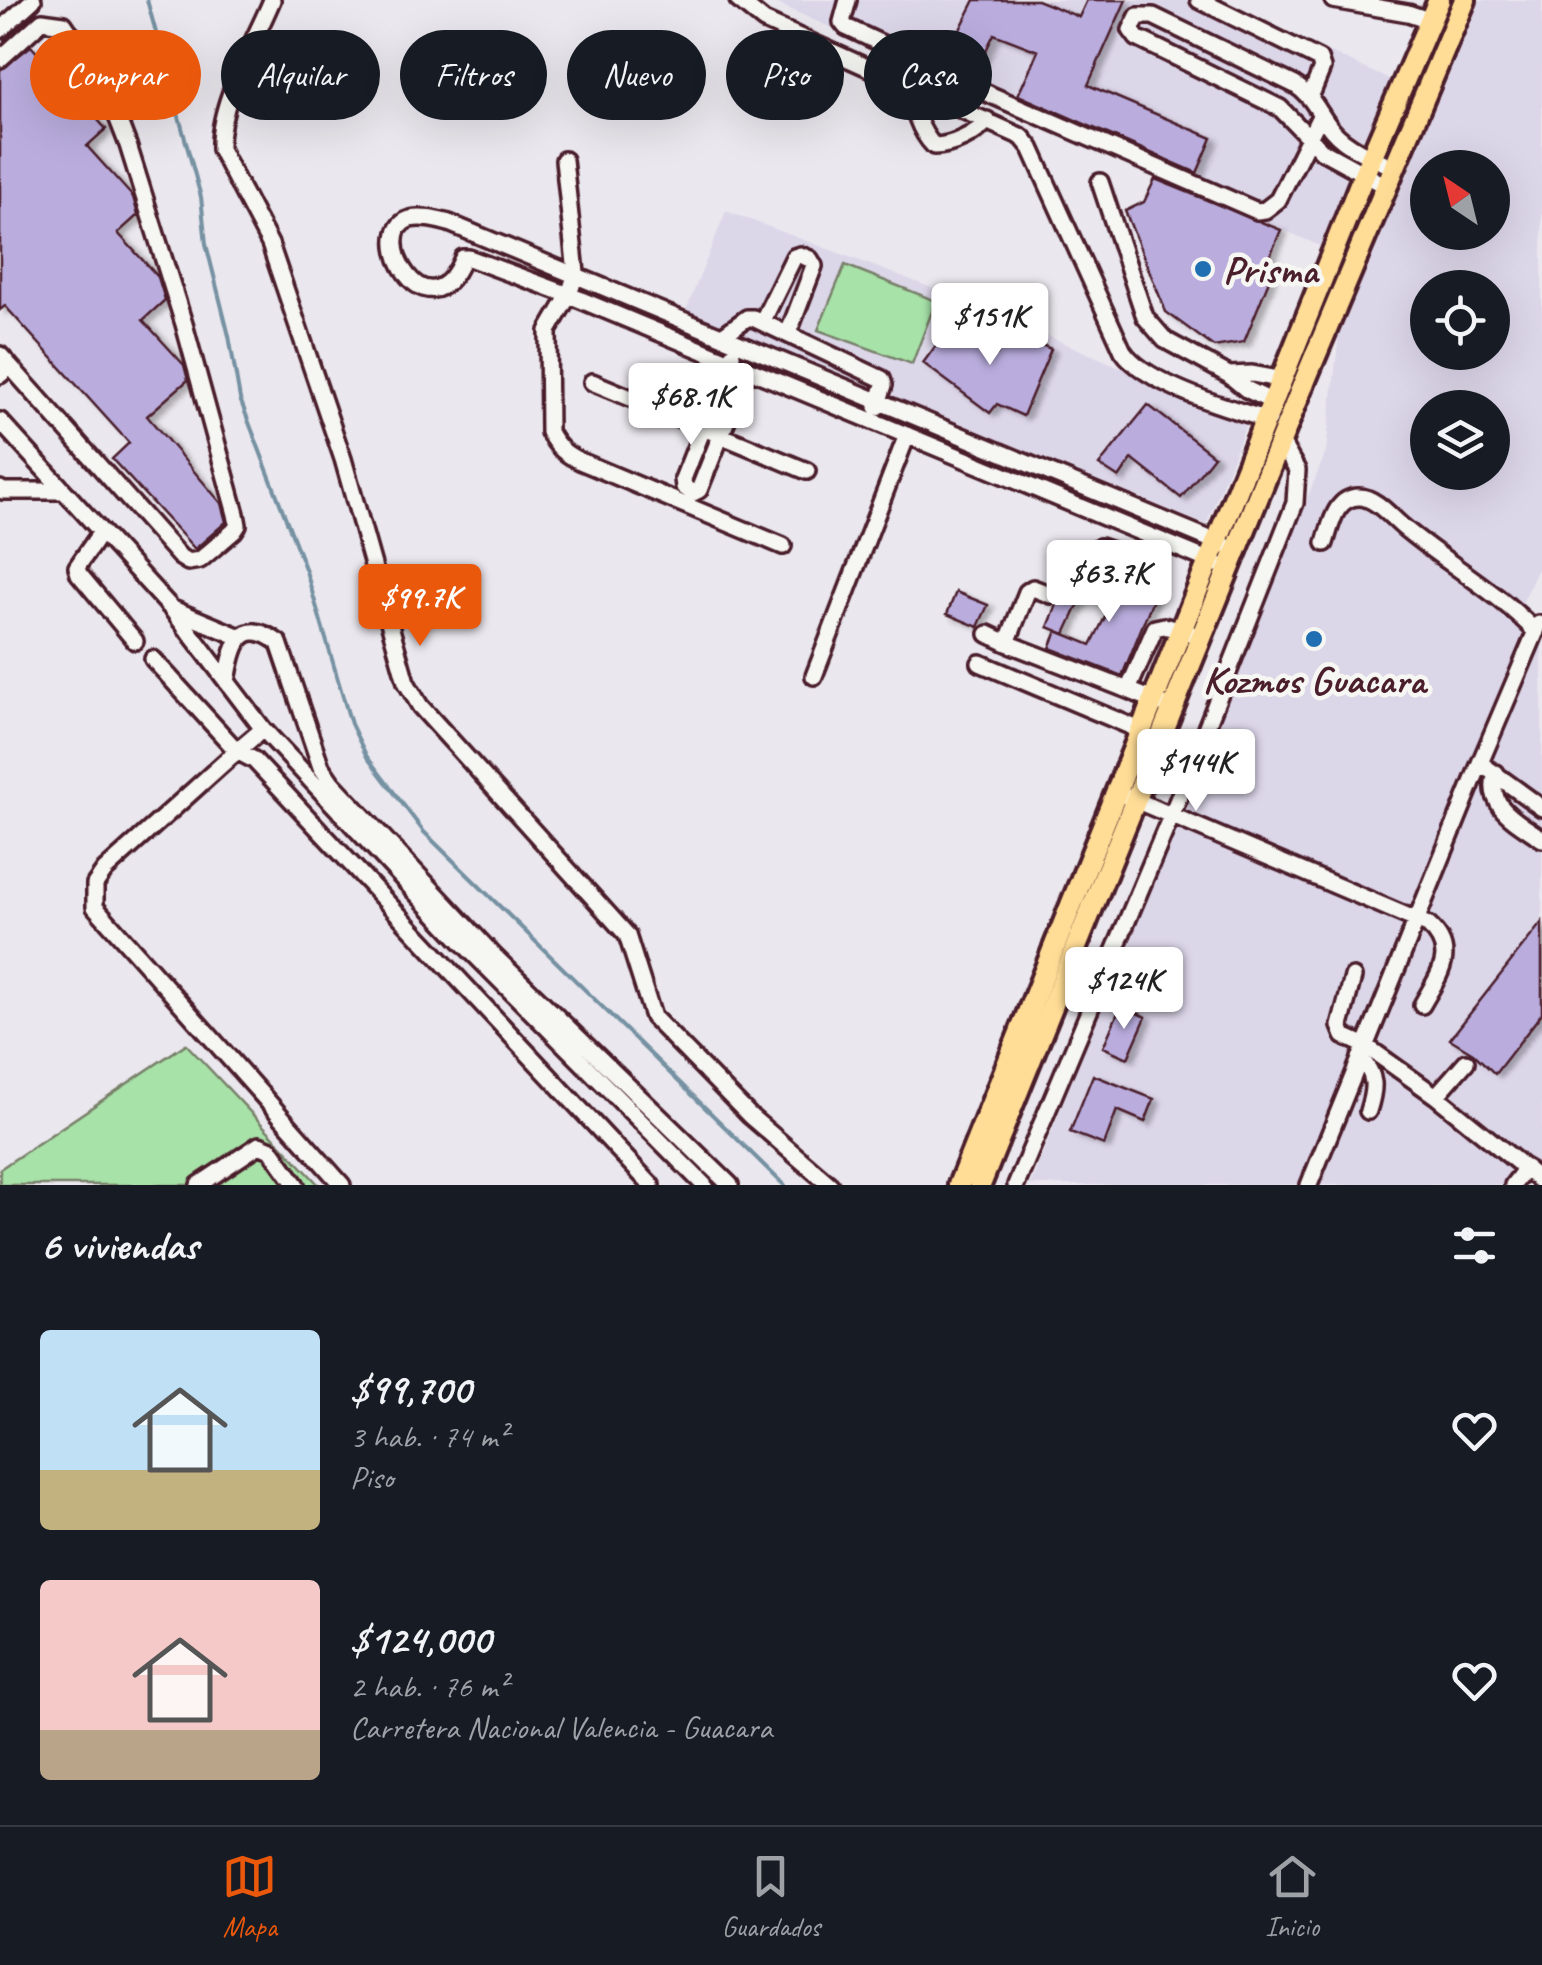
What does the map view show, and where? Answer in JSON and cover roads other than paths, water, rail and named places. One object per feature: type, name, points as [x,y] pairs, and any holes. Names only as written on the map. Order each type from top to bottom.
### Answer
[{"type":"main road","points":[[980,1185],[1127,796],[1140,730],[1153,700],[1203,637],[1223,556],[1272,411],[1368,165],[1439,0]]},
{"type":"main road","points":[[960,1185],[1127,796],[1173,708],[1182,631],[1281,442],[1465,0]]},
{"type":"street","points":[[0,30],[33,0]]},
{"type":"street","points":[[272,0],[226,108],[220,149],[270,244],[344,459],[406,682],[420,706],[627,935],[653,1018],[750,1116],[830,1185]]},
{"type":"street","points":[[738,0],[764,21],[864,65]]},
{"type":"street","points":[[848,0],[842,22],[846,26],[1241,206],[1265,210],[1278,200],[1321,114]]},
{"type":"street","points":[[1199,0],[1319,60],[1322,68],[1311,96]]},
{"type":"street","points":[[1333,0],[1430,20]]},
{"type":"street","points":[[1368,165],[1334,132],[1311,96],[1153,16],[1138,16],[1131,30],[1137,38],[1280,108],[1296,120],[1307,139],[1322,152],[1368,165],[1392,178]]},
{"type":"street","points":[[0,59],[42,21],[56,21],[64,24],[104,83],[128,144],[184,324],[236,514],[238,525],[234,531],[200,560],[188,562],[180,557],[3,366]]},
{"type":"street","points":[[919,120],[934,146],[980,129],[988,120],[1016,133],[1031,148],[1123,352],[1132,363],[1162,382],[1272,411]]},
{"type":"street","points":[[564,160],[576,273],[569,296],[548,331],[549,432],[555,443],[565,454],[580,461],[783,546]]},
{"type":"street","points":[[1100,182],[1148,323],[1165,340],[1229,375],[1272,411]]},
{"type":"street","points":[[410,220],[449,222],[880,401],[1223,556],[1156,539],[871,419],[465,256],[446,284],[422,287],[402,271],[396,232],[410,220]]},
{"type":"street","points":[[762,322],[794,258],[800,255],[810,259],[814,266],[788,334]]},
{"type":"street","points":[[747,370],[699,490],[693,493],[682,480],[730,362],[730,339],[747,318],[882,379],[880,401],[871,419]]},
{"type":"street","points":[[1229,375],[1252,374],[1284,380]]},
{"type":"street","points":[[592,382],[807,472]]},
{"type":"street","points":[[0,421],[172,608],[262,729],[460,940],[704,1185]]},
{"type":"street","points":[[814,676],[908,435]]},
{"type":"street","points":[[1016,1185],[1295,503],[1297,470],[1281,442]]},
{"type":"street","points":[[0,488],[4,492],[64,491]]},
{"type":"street","points":[[1309,1185],[1538,628],[1370,499],[1358,496],[1344,500],[1324,542]]},
{"type":"street","points":[[101,532],[77,566],[79,574],[135,642]]},
{"type":"street","points":[[1100,546],[1138,560],[1147,556],[1156,539]]},
{"type":"street","points":[[1007,643],[1027,592],[1033,588],[1051,595]]},
{"type":"street","points":[[172,608],[240,637]]},
{"type":"street","points":[[1128,690],[1158,626],[1203,637]]},
{"type":"street","points":[[227,682],[240,637],[249,632],[259,633],[279,643],[321,767],[332,783],[495,957],[730,1185]]},
{"type":"street","points":[[988,634],[1173,708]]},
{"type":"street","points":[[1142,657],[1178,668]]},
{"type":"street","points":[[153,659],[236,751],[254,760],[651,1185]]},
{"type":"street","points":[[980,663],[1140,730]]},
{"type":"street","points":[[262,729],[105,870],[94,884],[95,908],[342,1185]]},
{"type":"street","points":[[1480,764],[1542,808]]},
{"type":"street","points":[[1496,773],[1491,788],[1497,804],[1542,840]]},
{"type":"street","points":[[1127,796],[1428,925],[1440,935],[1444,950],[1442,968],[1422,1005]]},
{"type":"street","points":[[1354,977],[1341,1031],[1363,1052],[1436,1096],[1542,1182]]},
{"type":"street","points":[[1363,1052],[1374,1074],[1368,1111]]},
{"type":"street","points":[[1436,1096],[1466,1062]]},
{"type":"street","points":[[199,1185],[260,1145],[272,1150],[296,1185]]},
{"type":"street","points":[[1513,1185],[1526,1168]]},
{"type":"waterway","points":[[147,0],[201,197],[206,244],[240,399],[306,571],[351,724],[367,757],[424,832],[784,1185]]},
{"type":"place","name":"Prisma","points":[[1203,269]]},
{"type":"place","name":"Kozmos Guacara","points":[[1314,639]]}]
